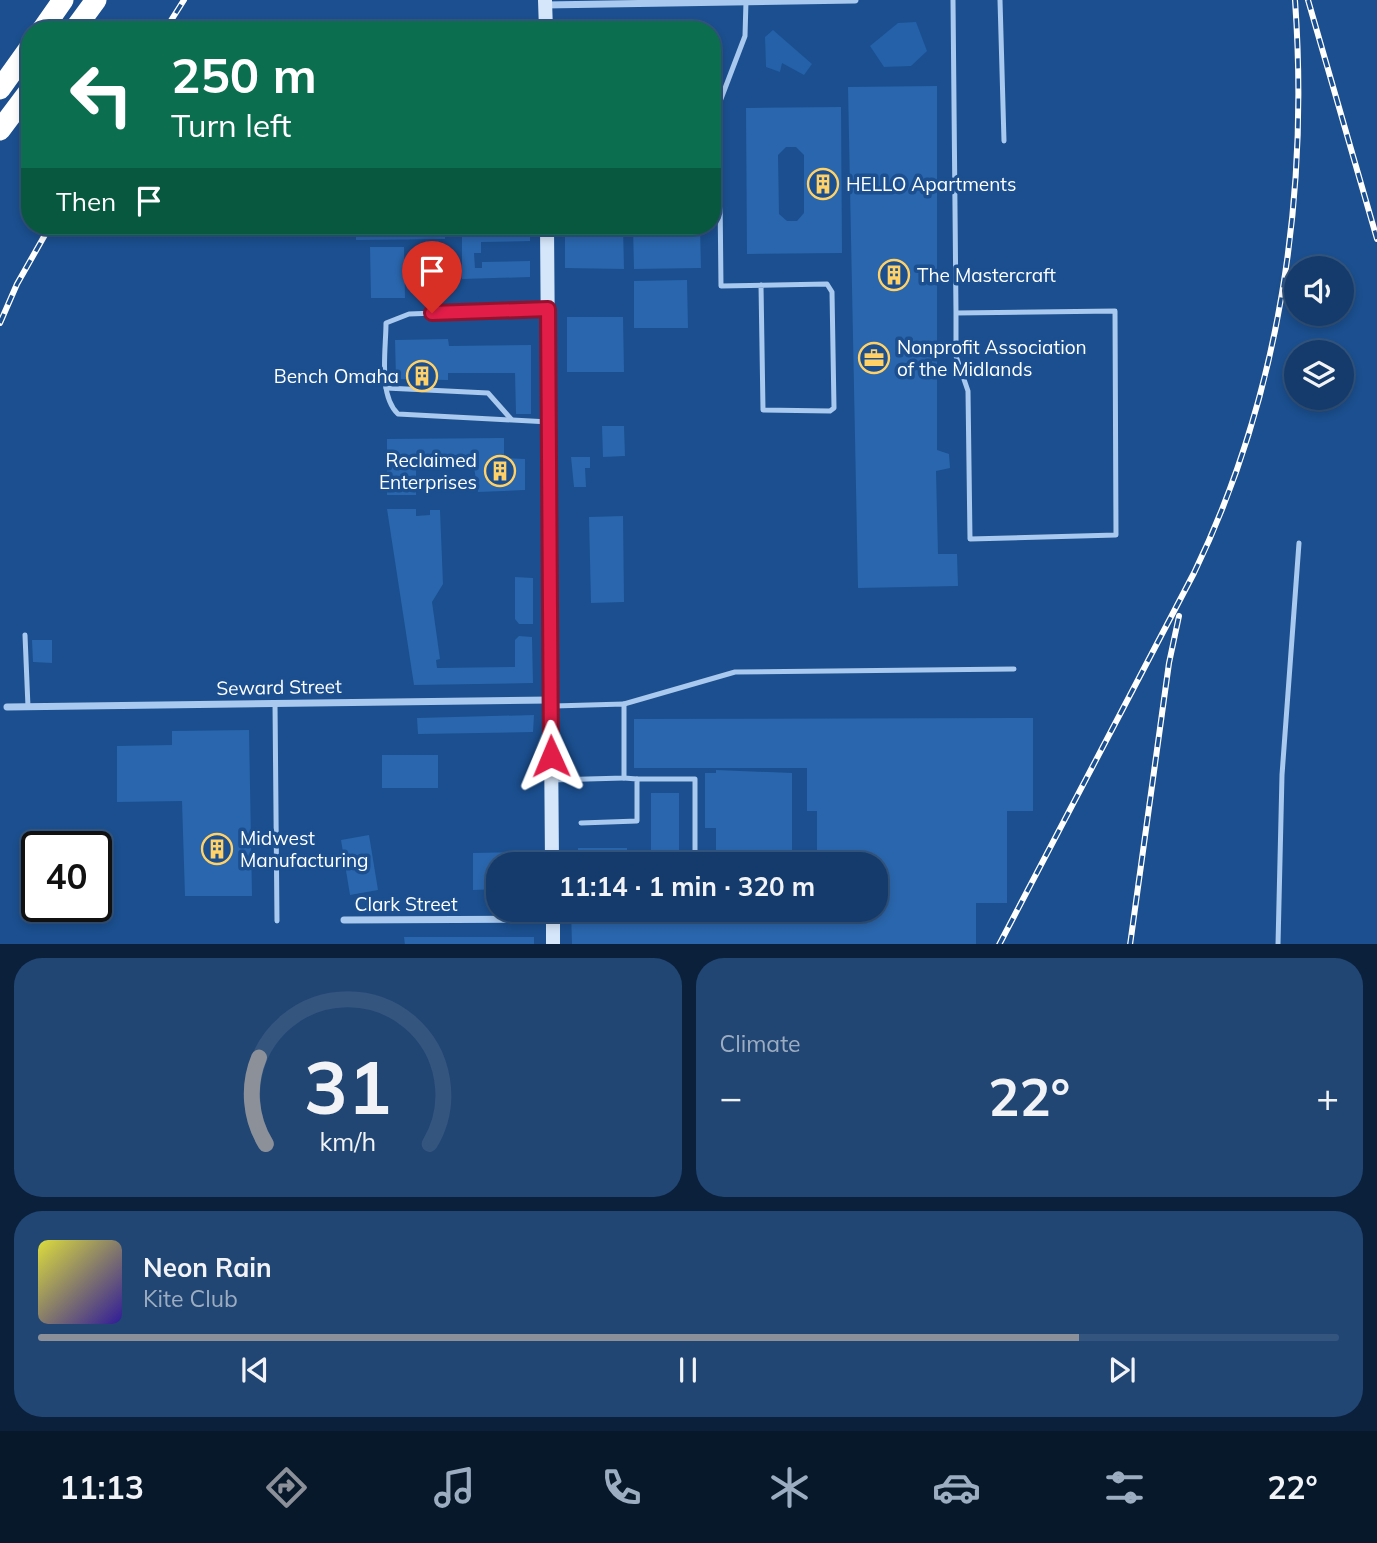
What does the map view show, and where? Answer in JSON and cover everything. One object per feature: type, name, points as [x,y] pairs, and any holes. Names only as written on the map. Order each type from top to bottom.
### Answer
[{"type":"highway","points":[[48,21],[63,0]]},
{"type":"highway","points":[[81,21],[96,0]]},
{"type":"highway","points":[[0,89],[21,60]]},
{"type":"highway","points":[[0,130],[21,102]]},
{"type":"street","points":[[545,21],[545,3],[855,0]]},
{"type":"street","points":[[547,235],[552,852]]},
{"type":"street","name":"Seward Street","points":[[7,707],[550,703]]},
{"type":"street","name":"Clark Street","points":[[344,920],[486,917]]},
{"type":"street","points":[[553,922],[553,944]]},
{"type":"lane","points":[[953,0],[956,356],[968,390],[970,539],[1116,535],[1115,311],[956,313]]},
{"type":"lane","points":[[1000,0],[1004,141]]},
{"type":"lane","points":[[721,99],[745,36],[746,1]]},
{"type":"lane","points":[[720,235],[721,286],[761,285],[827,284],[832,292],[834,408],[830,411],[763,410],[761,285]]},
{"type":"lane","points":[[548,309],[408,314],[386,323],[386,388],[389,405],[398,414],[549,422]]},
{"type":"lane","points":[[386,388],[488,393],[511,420]]},
{"type":"lane","points":[[1278,944],[1282,775],[1298,543]]},
{"type":"lane","points":[[25,635],[28,707]]},
{"type":"lane","points":[[550,703],[624,704],[734,672],[1014,668]]},
{"type":"lane","points":[[275,703],[276,921]]},
{"type":"lane","points":[[624,704],[624,778]]},
{"type":"lane","points":[[581,823],[637,821],[637,779]]},
{"type":"lane","points":[[551,780],[695,779],[695,852]]},
{"type":"shaded area","points":[[916,22],[927,51],[911,66],[884,67],[870,46],[898,23]]},
{"type":"shaded area","points":[[773,30],[812,64],[804,75],[782,63],[780,72],[766,67],[765,37]]},
{"type":"building","name":"The Mastercraft","points":[[937,86],[937,450],[949,454],[950,468],[936,471],[938,554],[957,554],[958,586],[858,588],[848,87]]},
{"type":"building","name":"HELLO Apartments","points":[[841,107],[842,253],[747,254],[746,108]],"holes":[[[786,147],[796,147],[804,155],[804,213],[797,221],[787,221],[779,214],[778,155]]]},
{"type":"building","points":[[356,235],[445,235],[445,239],[356,240]]},
{"type":"building","points":[[462,235],[530,235],[530,241],[481,242],[481,253],[474,253],[475,268],[482,268],[482,262],[530,261],[530,277],[462,279]]},
{"type":"building","points":[[565,235],[623,235],[624,269],[565,268]]},
{"type":"building","points":[[633,235],[700,235],[701,268],[634,269]]},
{"type":"building","points":[[370,247],[404,247],[405,298],[371,298]]},
{"type":"building","points":[[687,280],[688,328],[634,328],[634,281]]},
{"type":"building","points":[[567,317],[623,317],[624,372],[567,372]]},
{"type":"building","name":"Bench Omaha","points":[[448,339],[449,346],[531,345],[531,414],[516,414],[515,373],[448,373],[448,380],[396,379],[395,340]]},
{"type":"building","points":[[602,426],[624,426],[625,456],[603,457]]},
{"type":"building","name":"Reclaimed Enterprises","points":[[504,438],[504,458],[525,459],[525,490],[478,492],[472,455],[416,455],[416,495],[387,495],[387,439]]},
{"type":"building","points":[[571,457],[590,457],[590,468],[585,468],[586,487],[574,487]]},
{"type":"building","points":[[387,509],[416,509],[416,516],[430,515],[430,510],[440,510],[443,584],[432,602],[440,659],[436,660],[437,668],[515,667],[515,640],[519,636],[532,637],[533,683],[414,685]]},
{"type":"building","points":[[623,516],[624,602],[591,603],[589,517]]},
{"type":"building","points":[[515,577],[533,578],[533,624],[519,624],[515,619]]},
{"type":"building","points":[[32,640],[52,640],[52,663],[33,662]]},
{"type":"building","points":[[534,715],[533,732],[418,734],[417,718]]},
{"type":"building","points":[[1033,718],[1033,811],[1007,811],[1007,903],[976,903],[976,944],[572,944],[571,922],[888,922],[888,852],[817,852],[817,811],[807,811],[807,768],[634,768],[634,719]]},
{"type":"building","name":"Midwest Manufacturing","points":[[249,730],[252,896],[185,896],[182,801],[117,802],[117,746],[172,745],[172,731]]},
{"type":"building","points":[[382,755],[438,755],[438,788],[382,788]]},
{"type":"building","points":[[716,770],[792,773],[792,852],[716,852],[716,828],[705,828],[705,773],[716,773]]},
{"type":"building","points":[[651,793],[679,793],[679,852],[651,852]]},
{"type":"building","points":[[369,835],[378,890],[350,895],[341,840]]},
{"type":"building","points":[[578,848],[627,848],[627,852],[578,852]]},
{"type":"building","points":[[473,853],[486,853],[486,890],[473,890]]},
{"type":"building","points":[[404,937],[534,937],[534,944],[405,944]]},
{"type":"railway","points":[[171,21],[184,0]]},
{"type":"railway","points":[[1000,944],[1194,573],[1224,505],[1248,436],[1282,293],[1292,220],[1298,74],[1295,0]]},
{"type":"railway","points":[[1308,0],[1377,239]]},
{"type":"railway","points":[[0,323],[17,284],[45,235]]},
{"type":"railway","points":[[1130,944],[1169,663],[1179,616]]},
{"type":"place","name":"HELLO Apartments","points":[[823,184]]},
{"type":"place","name":"The Mastercraft","points":[[894,275]]},
{"type":"place","name":"Nonprofit Association of the Midlands","points":[[874,358]]},
{"type":"place","name":"Bench Omaha","points":[[422,376]]},
{"type":"place","name":"Reclaimed Enterprises","points":[[500,471]]},
{"type":"place","name":"Midwest Manufacturing","points":[[217,849]]},
{"type":"route","points":[[432,313],[548,309],[551,756]]}]
